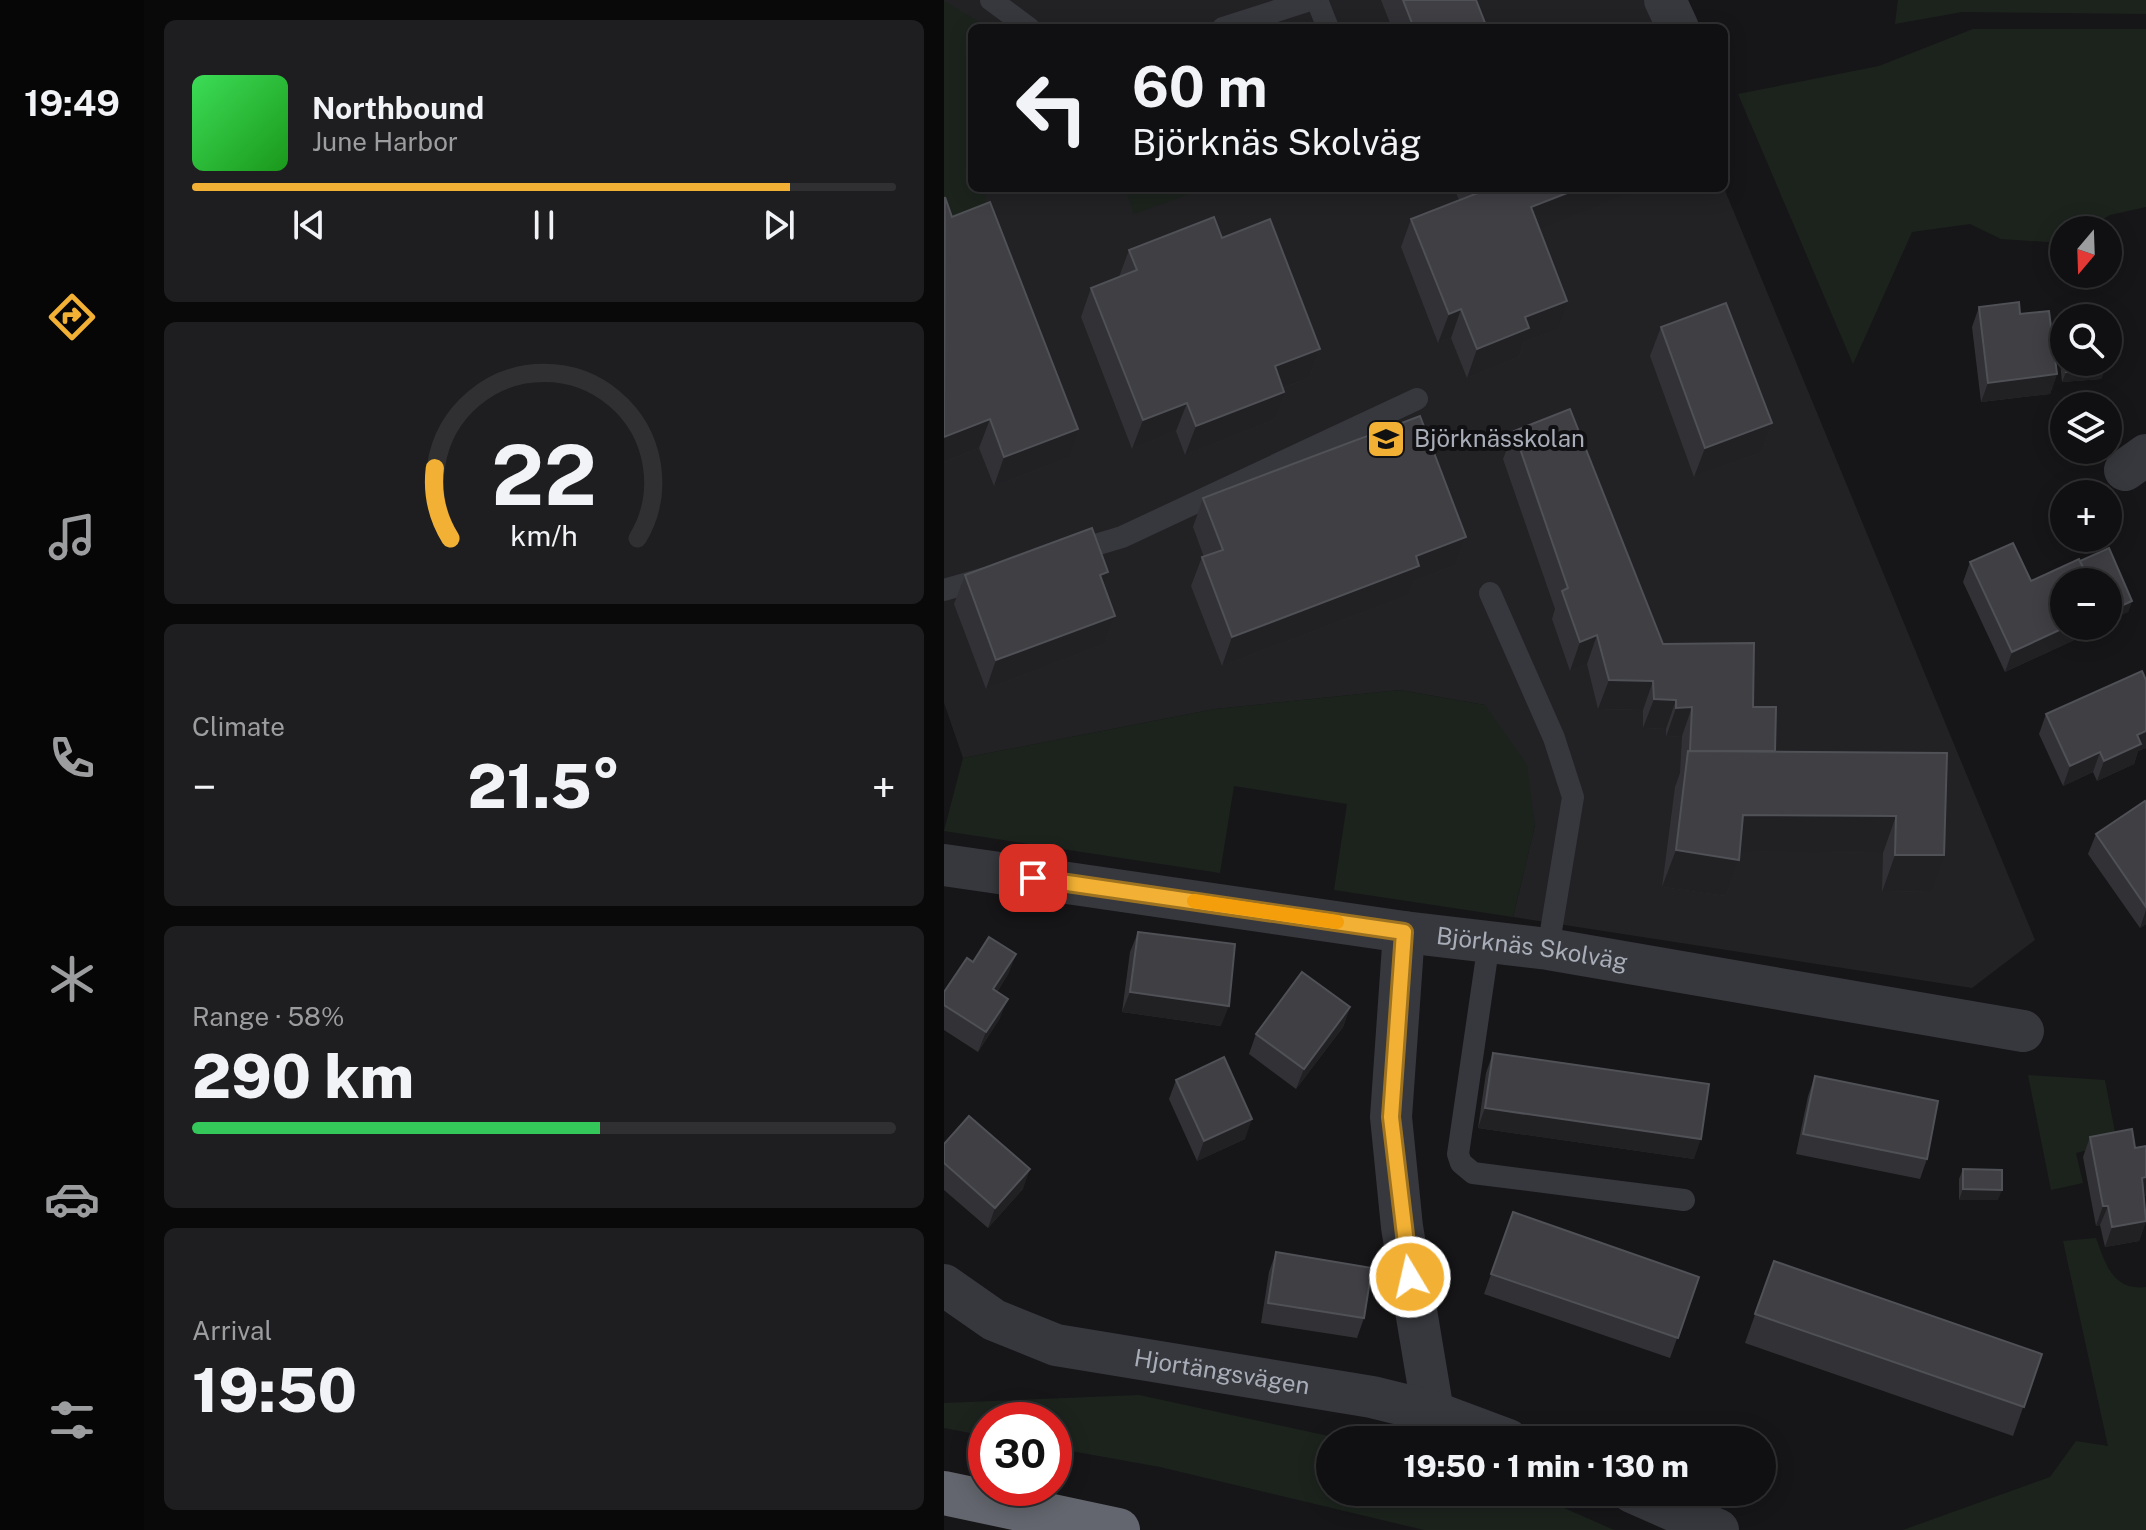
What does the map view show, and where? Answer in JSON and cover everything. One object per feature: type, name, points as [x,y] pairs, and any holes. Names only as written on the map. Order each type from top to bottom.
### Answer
[{"type":"highway","points":[[944,1493],[1118,1530]]},
{"type":"street","points":[[1665,0],[1676,24]]},
{"type":"street","name":"Björknäs Skolväg","points":[[944,865],[1404,932],[1548,949],[2023,1031]]},
{"type":"street","points":[[1404,932],[1391,1117],[1402,1227],[1433,1412]]},
{"type":"street","name":"Hjortängsvägen","points":[[944,1285],[994,1320],[1056,1345],[1372,1397],[1433,1412],[1470,1426]]},
{"type":"street","points":[[1664,1506],[1718,1530]]},
{"type":"lane","points":[[991,0],[1024,24]]},
{"type":"lane","points":[[1235,24],[1310,0]]},
{"type":"lane","points":[[1317,0],[1326,24]]},
{"type":"lane","points":[[1048,559],[1122,537],[1417,399]]},
{"type":"lane","points":[[944,590],[1003,572]]},
{"type":"lane","points":[[1490,593],[1554,738],[1573,797],[1548,949]]},
{"type":"lane","points":[[1489,942],[1458,1154],[1461,1163],[1473,1173],[1684,1200]]},
{"type":"shaded area","name":"Björknässkolan","points":[[944,0],[1646,0],[1656,24],[968,24],[968,192],[1726,192],[2035,940],[1972,988],[1513,917],[1535,825],[1485,705],[1400,690],[1215,709],[963,758],[944,703]]},
{"type":"shaded area","points":[[1898,0],[2146,0],[2146,14],[1962,12],[1895,24]]},
{"type":"shaded area","points":[[944,1],[983,24],[968,24],[968,192],[986,192],[980,230],[944,244]]},
{"type":"shaded area","points":[[1973,29],[2146,29],[2146,207],[2108,216],[2050,216],[2050,242],[2001,239],[1970,224],[1912,232],[1853,364],[1738,94],[1879,66]]},
{"type":"shaded area","points":[[1126,192],[1195,192],[1134,214]]},
{"type":"shaded area","points":[[1400,690],[1485,705],[1527,765],[1535,825],[1513,917],[1334,890],[1347,804],[1234,786],[1220,873],[944,831],[963,758],[1215,709]]},
{"type":"shaded area","points":[[2028,1075],[2105,1080],[2117,1143],[2076,1153],[2083,1183],[2051,1190]]},
{"type":"shaded area","points":[[2096,1238],[2112,1274],[2118,1280],[2126,1285],[2146,1287],[2146,1530],[1903,1530],[2050,1477],[2076,1441],[2108,1446],[2063,1241]]},
{"type":"shaded area","points":[[1139,1395],[1316,1433],[1316,1504],[1160,1467],[1072,1451],[1072,1402],[968,1402]]},
{"type":"shaded area","points":[[968,1402],[968,1433],[944,1428],[944,1403]]},
{"type":"shaded area","points":[[1323,1506],[1560,1506],[1614,1530],[1424,1530]]},
{"type":"building","points":[[1403,0],[1476,0],[1485,24],[1412,24]]},
{"type":"building","points":[[1570,192],[1531,207],[1567,301],[1525,317],[1529,328],[1477,349],[1461,309],[1449,314],[1411,219],[1478,193]]},
{"type":"building","points":[[945,197],[952,217],[990,202],[1078,429],[1004,457],[990,419],[944,437]]},
{"type":"building","points":[[1214,217],[1222,238],[1270,219],[1320,349],[1275,366],[1284,392],[1196,426],[1187,403],[1143,420],[1091,288],[1137,270],[1129,250]]},
{"type":"building","points":[[2019,302],[2020,314],[2049,311],[2050,375],[1988,383],[1979,307]]},
{"type":"building","points":[[1726,303],[1772,423],[1705,448],[1661,327]]},
{"type":"building","points":[[1570,409],[1663,644],[1754,643],[1753,707],[1776,707],[1775,751],[1690,751],[1692,707],[1676,708],[1676,700],[1654,699],[1653,681],[1609,680],[1597,635],[1580,642],[1562,591],[1568,588],[1514,431]]},
{"type":"building","points":[[1420,416],[1466,537],[1416,556],[1419,566],[1232,637],[1202,557],[1223,550],[1203,498]]},
{"type":"building","points":[[1092,528],[1108,572],[1100,575],[1115,616],[996,660],[965,575]]},
{"type":"building","points":[[2013,543],[2031,581],[2050,572],[2050,634],[2012,652],[1970,562]]},
{"type":"building","points":[[2100,552],[2111,552],[2118,568],[2083,568],[2080,561]]},
{"type":"building","points":[[2079,559],[2083,568],[2059,568]]},
{"type":"building","points":[[2122,578],[2132,601],[2122,606]]},
{"type":"building","points":[[2142,671],[2146,680],[2146,731],[2137,735],[2141,744],[2104,761],[2100,752],[2070,766],[2046,714]]},
{"type":"building","points":[[1688,751],[1947,753],[1944,855],[1895,855],[1896,816],[1743,815],[1739,860],[1676,850]]},
{"type":"building","points":[[2146,803],[2146,907],[2096,834]]},
{"type":"building","points":[[1138,932],[1235,944],[1229,1006],[1130,992]]},
{"type":"building","points":[[989,937],[1016,954],[993,989],[1008,999],[986,1032],[944,1005],[944,992],[967,958],[973,962]]},
{"type":"building","points":[[1302,972],[1350,1007],[1304,1069],[1256,1034]]},
{"type":"building","points":[[1493,1053],[1709,1084],[1701,1139],[1485,1108]]},
{"type":"building","points":[[1224,1057],[1252,1119],[1204,1141],[1176,1080]]},
{"type":"building","points":[[1815,1076],[1938,1101],[1927,1159],[1803,1134]]},
{"type":"building","points":[[969,1116],[1030,1169],[995,1208],[944,1163],[944,1144]]},
{"type":"building","points":[[2132,1129],[2135,1148],[2146,1146],[2146,1177],[2142,1178],[2146,1221],[2112,1227],[2108,1206],[2103,1206],[2090,1137]]},
{"type":"building","points":[[1963,1169],[2002,1170],[2002,1190],[1963,1189]]},
{"type":"building","points":[[1513,1212],[1699,1277],[1678,1338],[1491,1274]]},
{"type":"building","points":[[1276,1252],[1372,1268],[1364,1318],[1268,1303]]},
{"type":"building","points":[[1774,1261],[2042,1354],[2024,1407],[1755,1314]]},
{"type":"slow traffic","points":[[1194,901],[1337,922]]},
{"type":"place","name":"Björknässkolan","points":[[1386,439]]},
{"type":"route","points":[[1033,878],[1404,932],[1391,1117],[1410,1277]]}]
